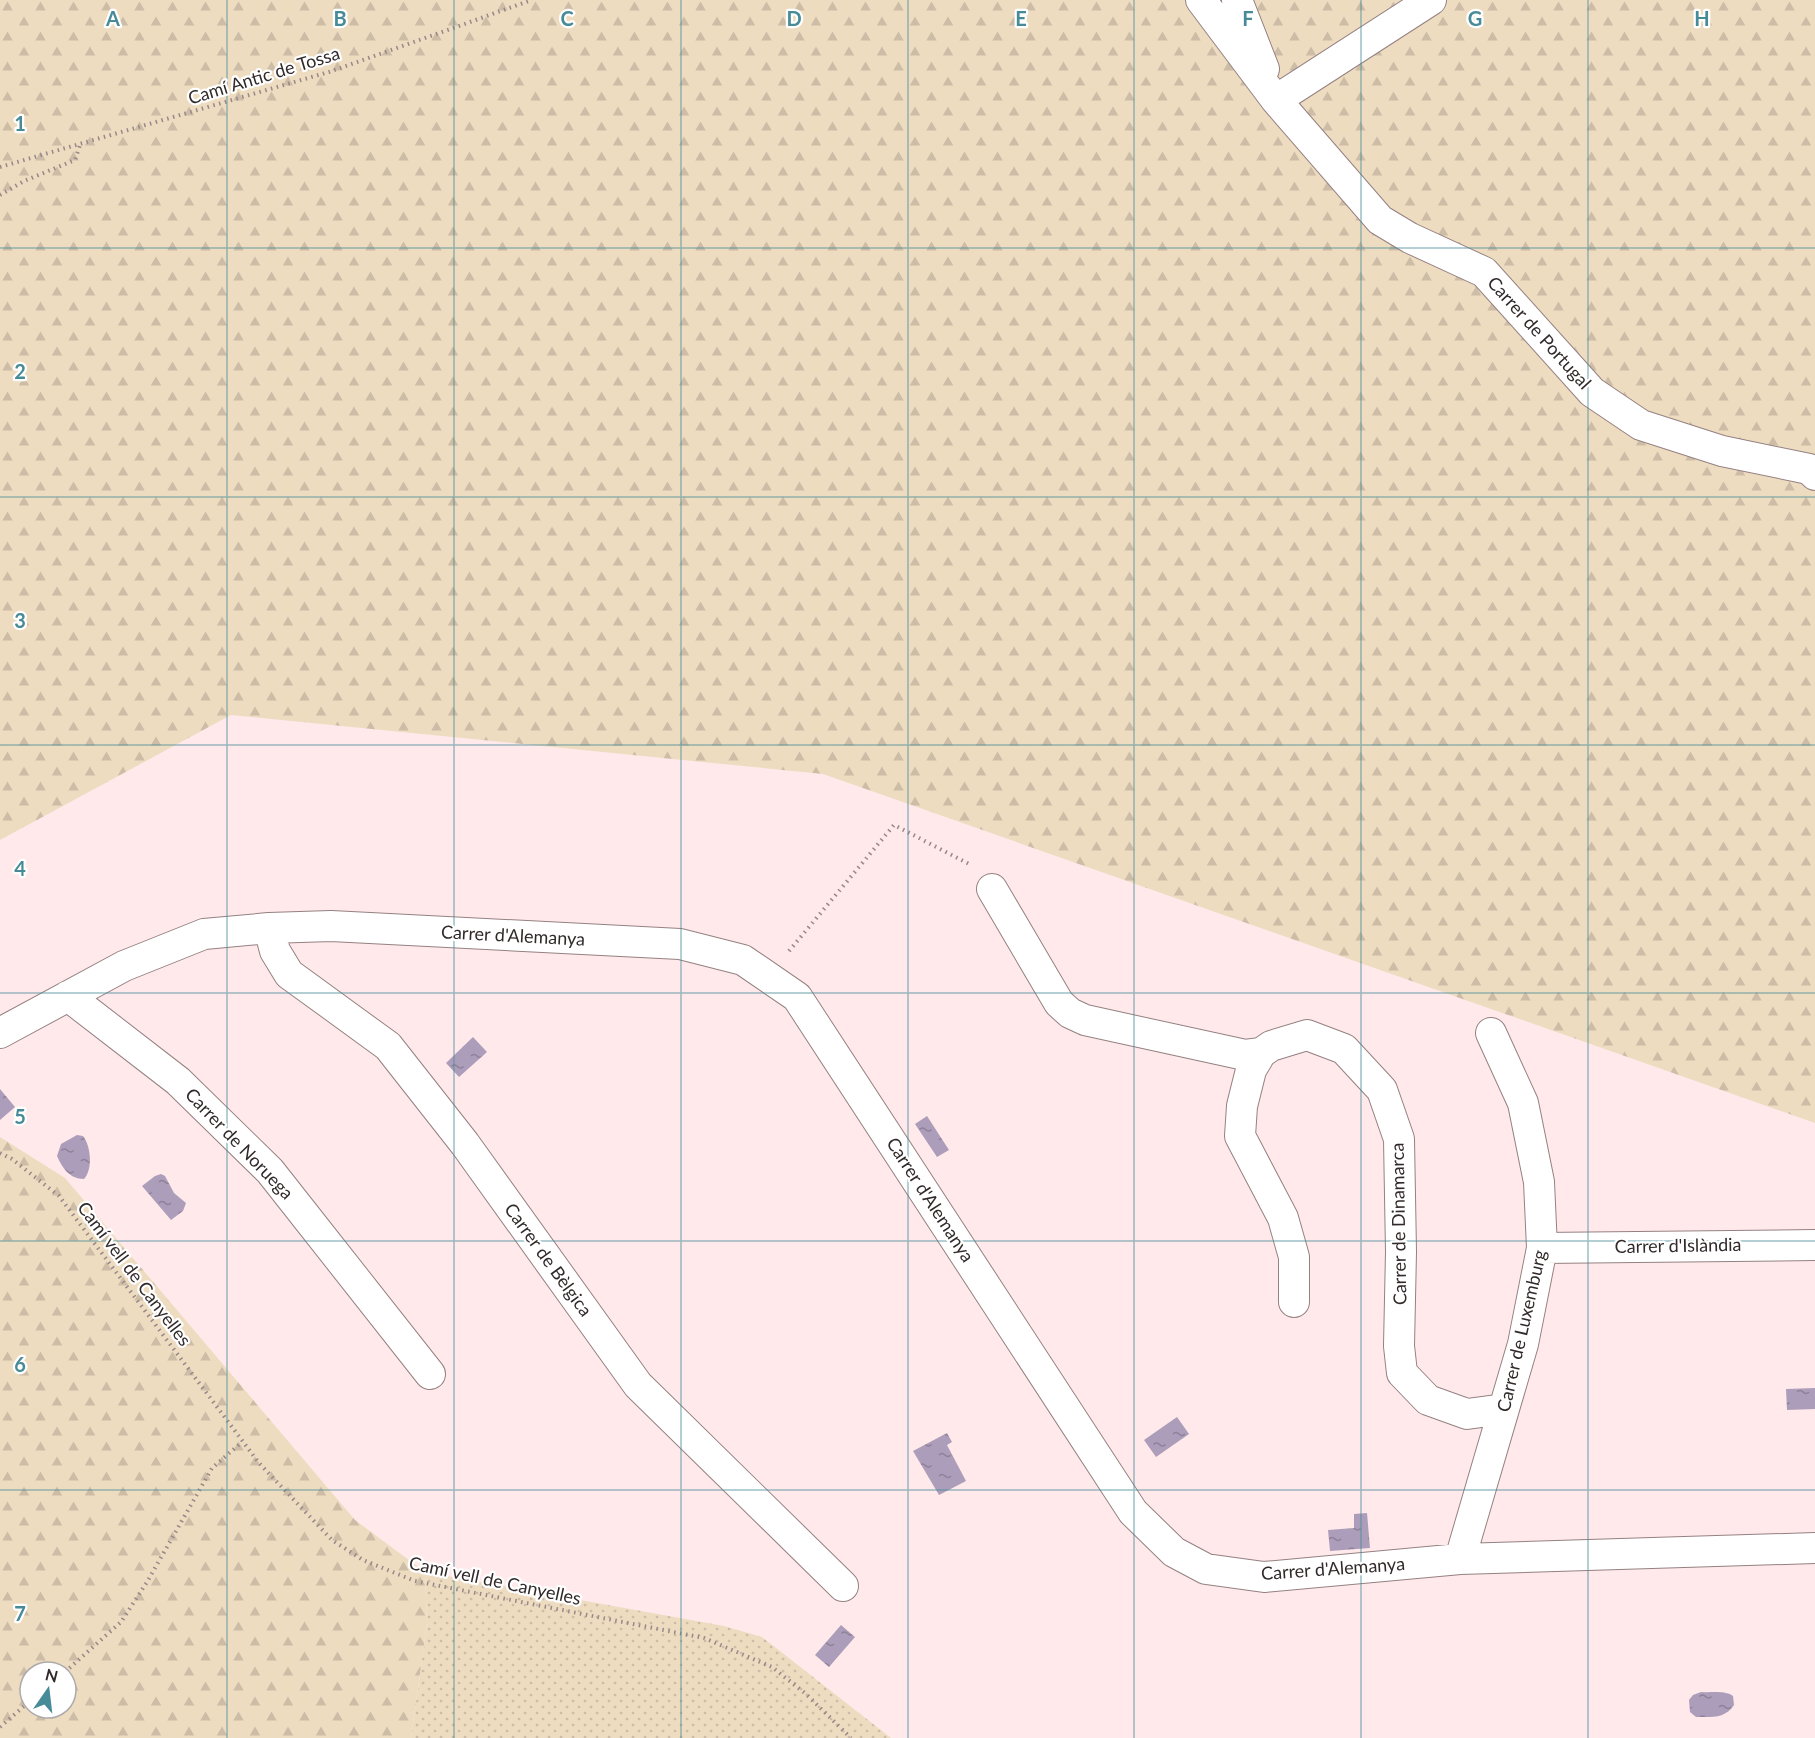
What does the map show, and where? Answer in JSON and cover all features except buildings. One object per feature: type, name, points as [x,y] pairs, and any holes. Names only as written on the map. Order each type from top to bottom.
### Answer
[{"type":"street","name":"Carrer de Portugal","points":[[1201,0],[1276,100],[1380,220],[1410,238],[1484,272],[1592,392],[1641,425],[1722,451],[1809,469],[1815,475]]},
{"type":"street","name":"Carrer de Portugal","points":[[1237,0],[1276,100]]},
{"type":"street","points":[[1276,100],[1431,0]]},
{"type":"street","name":"Carrer de Dinamarca","points":[[992,889],[1059,1003],[1070,1013],[1085,1020],[1245,1055],[1261,1053],[1271,1046],[1307,1035],[1344,1049],[1382,1090],[1399,1139],[1401,1252],[1399,1346],[1402,1373],[1428,1400],[1467,1414],[1504,1409]]},
{"type":"street","name":"Carrer d'Alemanya","points":[[0,1033],[124,966],[204,934],[269,928],[331,926],[680,944],[743,960],[796,997],[1134,1512],[1174,1552],[1206,1569],[1264,1577],[1460,1559],[1815,1548]]},
{"type":"street","name":"Carrer de Bèlgica","points":[[269,928],[275,951],[289,974],[387,1046],[465,1144],[638,1385],[843,1586]]},
{"type":"street","name":"Carrer de Noruega","points":[[68,996],[178,1081],[270,1171],[430,1374]]},
{"type":"street","name":"Carrer de Luxemburg","points":[[1460,1559],[1522,1344],[1542,1248],[1539,1182],[1523,1103],[1491,1033]]},
{"type":"street","points":[[1261,1053],[1251,1070],[1240,1136],[1283,1218],[1294,1257],[1294,1302]]},
{"type":"street","name":"Carrer d'Islàndia","points":[[1542,1248],[1815,1245]]},
{"type":"path","name":"Camí Antic de Tossa","points":[[0,167],[329,72],[532,0]]},
{"type":"path","points":[[0,195],[75,160],[81,144]]},
{"type":"path","points":[[767,977],[894,825],[990,875],[992,889]]},
{"type":"path","name":"Camí vell de Canyelles","points":[[0,1153],[59,1196],[258,1463],[332,1540],[363,1560],[415,1581],[704,1638],[772,1666],[806,1694],[851,1738]]},
{"type":"path","points":[[78,1660],[121,1622],[147,1582],[212,1467],[242,1442]]},
{"type":"path","points":[[0,1727],[18,1711]]},
{"type":"green space","points":[[0,0],[1815,0],[1815,1123],[823,774],[231,715],[0,840]]},
{"type":"green space","points":[[0,1137],[65,1178],[355,1520],[425,1572],[427,1623],[411,1738],[0,1738]]},
{"type":"green space","points":[[425,1572],[724,1626],[762,1637],[891,1738],[411,1738],[427,1623]]},
{"type":"water","points":[[473,1037],[487,1052],[459,1077],[446,1063]]},
{"type":"water","points":[[0,1089],[15,1107],[0,1120]]},
{"type":"water","points":[[927,1116],[949,1150],[937,1157],[915,1124]]},
{"type":"water","points":[[77,1135],[83,1136],[86,1140],[89,1151],[90,1164],[84,1179],[70,1175],[57,1156],[61,1144]]},
{"type":"water","points":[[161,1174],[165,1176],[174,1193],[186,1203],[183,1211],[171,1220],[142,1186]]},
{"type":"water","points":[[1815,1388],[1815,1409],[1787,1410],[1786,1389]]},
{"type":"water","points":[[1177,1417],[1189,1434],[1156,1457],[1144,1440]]},
{"type":"water","points":[[947,1433],[952,1442],[947,1445],[966,1481],[939,1495],[913,1451]]},
{"type":"water","points":[[1367,1513],[1370,1548],[1330,1551],[1328,1530],[1354,1528],[1354,1514]]},
{"type":"water","points":[[841,1625],[855,1637],[829,1667],[815,1655]]},
{"type":"water","points":[[1701,1692],[1729,1694],[1733,1696],[1734,1705],[1722,1715],[1696,1717],[1690,1712],[1689,1700],[1693,1695]]}]
